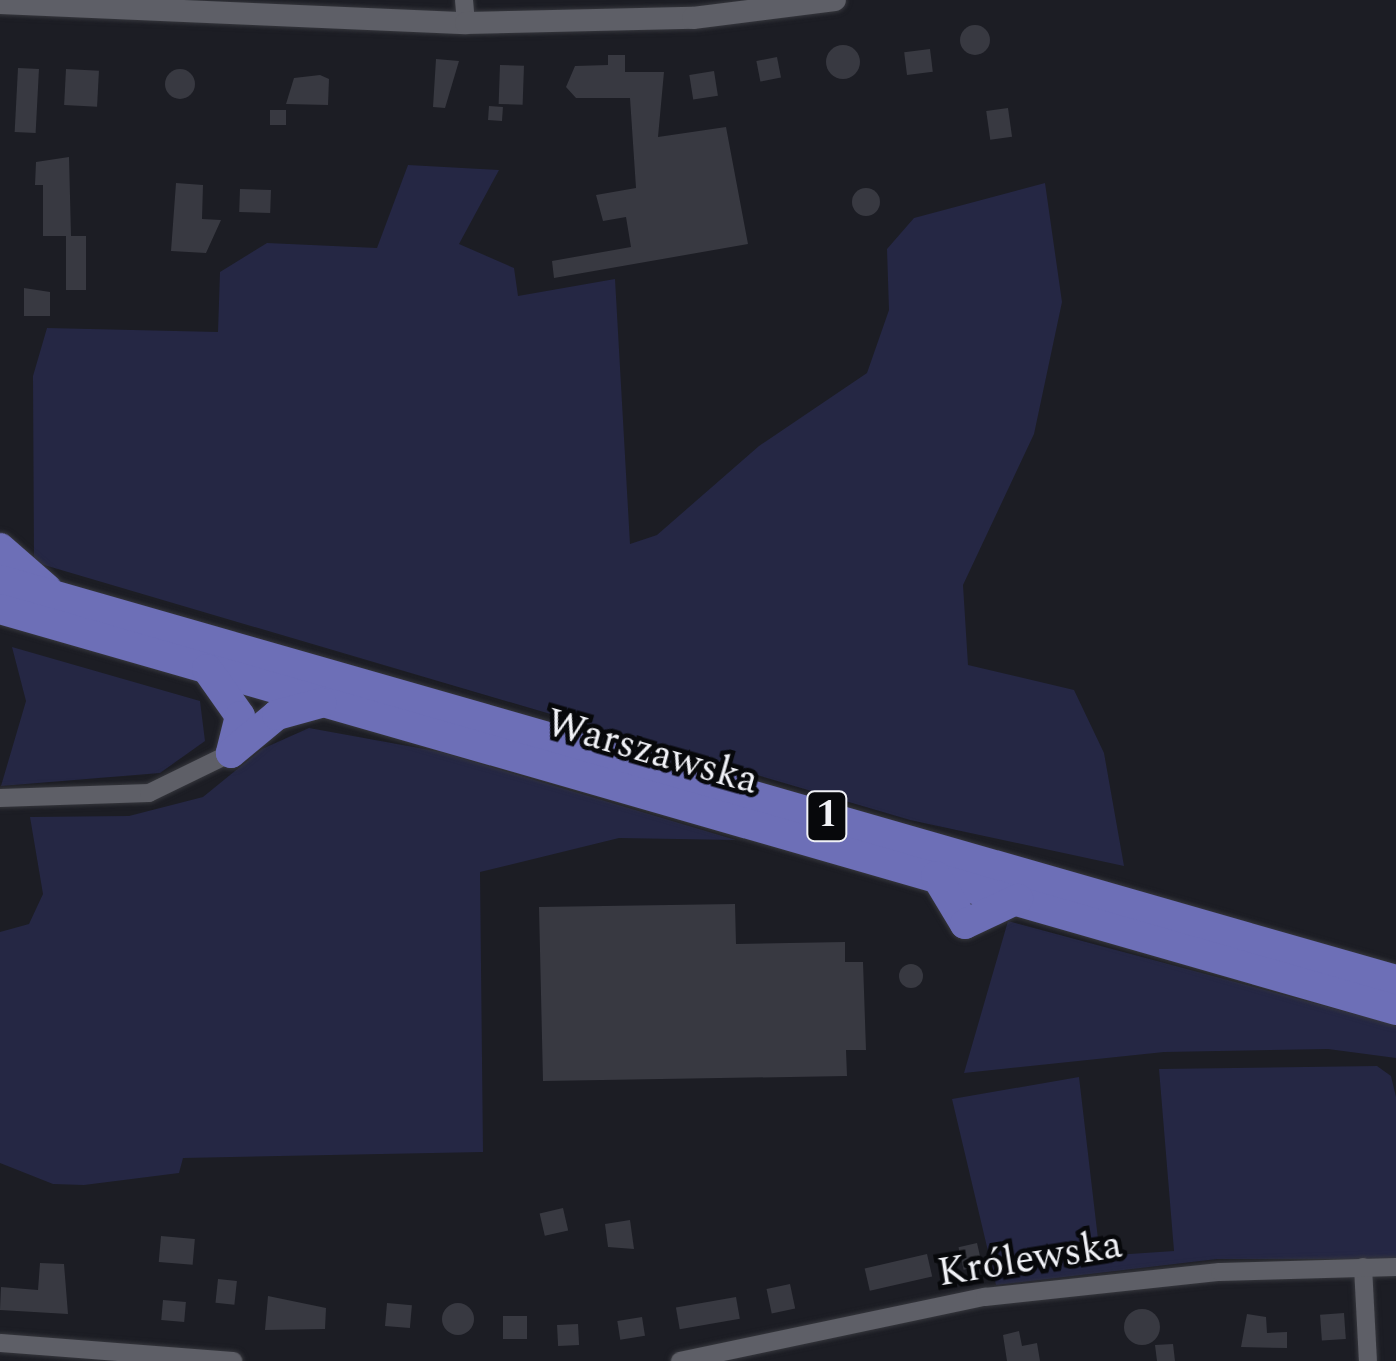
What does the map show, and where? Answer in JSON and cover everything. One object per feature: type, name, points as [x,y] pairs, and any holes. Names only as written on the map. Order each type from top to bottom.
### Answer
[{"type":"main road","points":[[0,548],[57,597]]},
{"type":"main road","name":"Warszawska","points":[[0,580],[1396,980]]},
{"type":"main road","name":"Warszawska","points":[[0,609],[936,876],[965,924],[1018,899],[1396,1010]]},
{"type":"main road","points":[[195,665],[236,702],[230,753]]},
{"type":"main road","points":[[230,753],[277,715],[329,703]]},
{"type":"street","points":[[0,3],[694,18],[836,0]]},
{"type":"street","points":[[0,798],[150,793],[230,753]]},
{"type":"street","points":[[1364,1267],[1368,1361]]},
{"type":"street","name":"Królewska","points":[[680,1361],[796,1352],[1003,1294],[1396,1267]]},
{"type":"street","points":[[0,1343],[233,1361]]},
{"type":"shaded area","points":[[408,165],[499,170],[459,244],[514,268],[518,296],[615,279],[630,544],[657,535],[759,446],[867,373],[889,310],[887,249],[914,218],[1045,183],[1062,302],[1034,434],[963,585],[968,665],[1074,690],[1104,753],[1124,866],[910,820],[34,562],[33,376],[47,328],[218,332],[220,272],[267,243],[377,248]]},
{"type":"shaded area","points":[[12,647],[200,701],[205,741],[160,773],[1,786],[26,701]]},
{"type":"shaded area","points":[[309,728],[441,752],[736,840],[619,838],[480,872],[483,1152],[183,1158],[179,1173],[84,1185],[53,1184],[0,1163],[0,932],[29,924],[43,894],[30,817],[129,816],[203,797],[262,749]]},
{"type":"shaded area","points":[[1008,921],[1385,1022],[1396,1026],[1396,1058],[1328,1049],[1164,1052],[964,1073]]},
{"type":"shaded area","points":[[1377,1066],[1391,1076],[1396,1097],[1396,1259],[1217,1259],[996,1285],[952,1099],[1079,1077],[1100,1256],[1174,1251],[1159,1069]]},
{"type":"building","points":[[975,25],[986,29],[990,40],[986,51],[975,55],[964,51],[960,40],[964,29]]},
{"type":"building","points":[[843,45],[855,50],[860,62],[855,74],[843,79],[831,74],[826,62],[831,50]]},
{"type":"building","points":[[930,49],[933,72],[907,75],[904,52]]},
{"type":"building","points":[[608,55],[625,55],[625,72],[664,72],[658,137],[726,127],[748,244],[554,278],[552,261],[631,247],[626,217],[603,221],[596,195],[636,188],[630,98],[576,98],[566,87],[575,66],[608,65]]},
{"type":"building","points":[[777,57],[781,78],[760,82],[756,61]]},
{"type":"building","points":[[436,59],[459,61],[445,108],[433,107]]},
{"type":"building","points":[[500,65],[524,66],[523,105],[499,104]]},
{"type":"building","points":[[18,68],[39,69],[36,133],[15,132]]},
{"type":"building","points":[[66,69],[99,71],[97,107],[64,105]]},
{"type":"building","points":[[180,69],[191,73],[195,84],[191,95],[180,99],[169,95],[165,84],[169,73]]},
{"type":"building","points":[[714,71],[718,96],[693,100],[689,75]]},
{"type":"building","points":[[320,75],[329,79],[328,105],[286,104],[294,78]]},
{"type":"building","points":[[489,106],[503,107],[502,121],[488,120]]},
{"type":"building","points":[[1008,108],[1012,137],[990,140],[986,111]]},
{"type":"building","points":[[270,110],[286,110],[286,125],[270,125]]},
{"type":"building","points":[[69,157],[71,236],[86,236],[86,290],[66,290],[66,236],[43,236],[43,185],[35,185],[36,162]]},
{"type":"building","points":[[176,183],[203,185],[202,219],[221,220],[206,253],[171,251]]},
{"type":"building","points":[[866,188],[876,192],[880,202],[876,212],[866,216],[856,212],[852,202],[856,192]]},
{"type":"building","points":[[240,189],[271,190],[270,213],[239,212]]},
{"type":"building","points":[[24,288],[50,292],[50,316],[24,316]]},
{"type":"building","points":[[735,904],[736,944],[845,942],[845,962],[863,962],[866,1050],[846,1050],[847,1076],[543,1081],[539,907]]},
{"type":"building","points":[[911,964],[920,967],[920,985],[911,988],[902,985],[899,976],[902,967]]},
{"type":"building","points":[[563,1208],[568,1230],[545,1236],[540,1213]]},
{"type":"building","points":[[630,1220],[634,1249],[608,1247],[605,1224]]},
{"type":"building","points":[[161,1236],[195,1239],[193,1265],[159,1262]]},
{"type":"building","points":[[977,1243],[982,1265],[964,1270],[958,1247]]},
{"type":"building","points":[[927,1254],[932,1276],[870,1291],[865,1268]]},
{"type":"building","points":[[40,1263],[64,1264],[68,1314],[0,1310],[1,1287],[38,1290]]},
{"type":"building","points":[[218,1279],[237,1281],[234,1305],[215,1303]]},
{"type":"building","points":[[790,1284],[795,1308],[772,1313],[767,1289]]},
{"type":"building","points":[[268,1296],[326,1308],[325,1329],[265,1330]]},
{"type":"building","points":[[736,1297],[740,1319],[680,1329],[676,1308]]},
{"type":"building","points":[[163,1300],[186,1302],[184,1322],[161,1320]]},
{"type":"building","points":[[387,1303],[412,1305],[410,1328],[385,1326]]},
{"type":"building","points":[[458,1303],[469,1308],[474,1319],[469,1330],[458,1335],[447,1330],[442,1319],[447,1308]]},
{"type":"building","points":[[1142,1309],[1154,1315],[1160,1327],[1154,1339],[1142,1345],[1130,1339],[1124,1327],[1130,1315]]},
{"type":"building","points":[[1344,1313],[1346,1339],[1322,1341],[1320,1315]]},
{"type":"building","points":[[1247,1314],[1266,1317],[1267,1333],[1287,1332],[1287,1348],[1241,1347]]},
{"type":"building","points":[[503,1316],[527,1316],[527,1339],[503,1339]]},
{"type":"building","points":[[642,1317],[645,1336],[620,1340],[617,1321]]},
{"type":"building","points":[[578,1324],[579,1345],[558,1346],[557,1325]]},
{"type":"building","points":[[1019,1331],[1022,1346],[1037,1343],[1040,1361],[1007,1361],[1003,1335]]},
{"type":"building","points":[[1173,1344],[1175,1361],[1157,1361],[1155,1345]]}]
